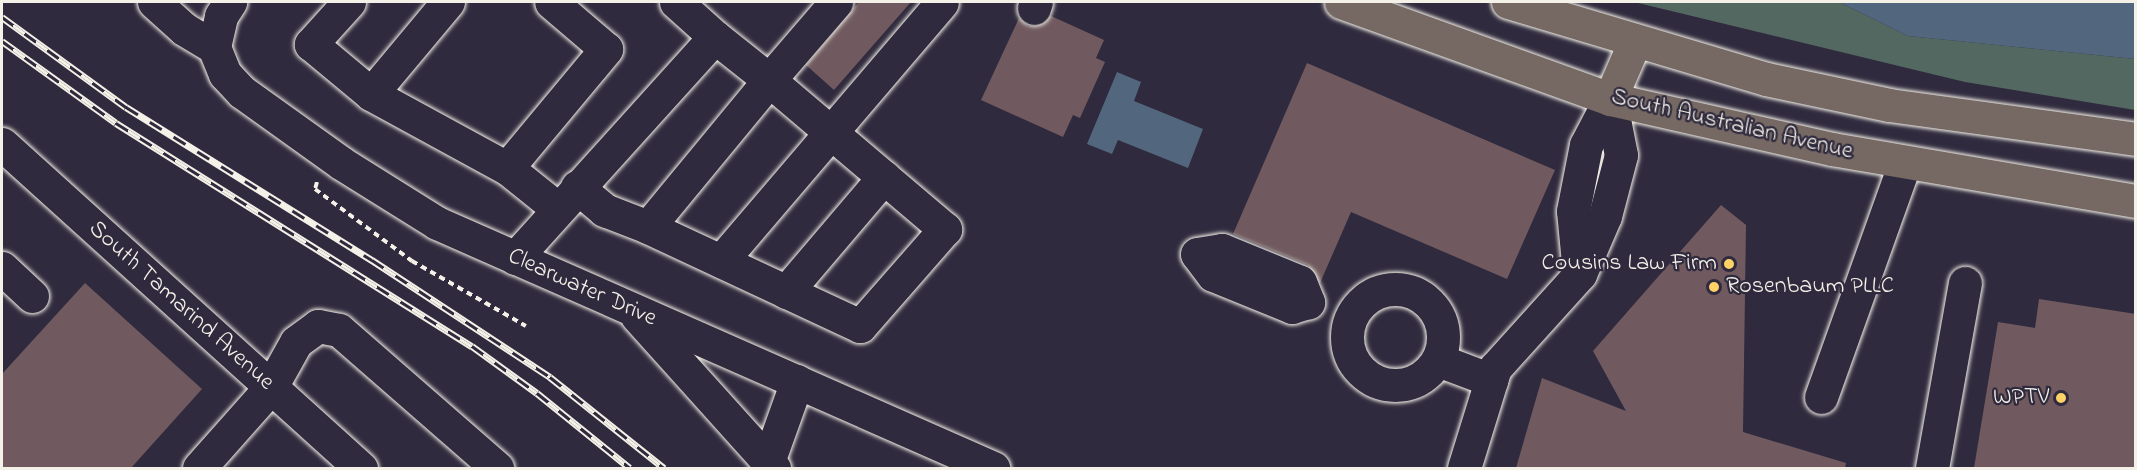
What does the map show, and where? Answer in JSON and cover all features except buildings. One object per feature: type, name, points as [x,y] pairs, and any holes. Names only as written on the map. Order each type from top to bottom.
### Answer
[{"type":"main road","name":"South Australian Avenue","points":[[1341,2],[1610,99],[1905,163],[2136,201]]},
{"type":"main road","points":[[1508,2],[1766,79],[1889,105],[2136,139]]},
{"type":"main road","points":[[1610,99],[1635,40]]},
{"type":"street","points":[[154,2],[184,29],[214,47],[221,16],[230,2]]},
{"type":"street","points":[[349,2],[311,44],[371,94],[507,168],[568,198],[648,227],[860,326],[945,229],[676,2]]},
{"type":"street","points":[[371,94],[448,2]]},
{"type":"street","points":[[507,168],[606,49],[551,2]]},
{"type":"street","points":[[648,227],[836,2]]},
{"type":"street","points":[[721,261],[942,2]]},
{"type":"street","points":[[515,258],[715,37]]},
{"type":"street","name":"Clearwater Drive","points":[[214,47],[225,74],[242,92],[341,163],[437,223],[634,313],[797,381],[954,461],[993,468]]},
{"type":"street","points":[[1464,468],[1495,368],[1580,274],[1605,216],[1621,155],[1610,99]]},
{"type":"street","name":"South Tamarind Avenue","points":[[2,144],[362,468]]},
{"type":"street","points":[[1821,397],[1905,163]]},
{"type":"street","points":[[786,292],[884,177]]},
{"type":"street","points":[[2,268],[32,296]]},
{"type":"street","points":[[1250,276],[1292,308],[1308,302],[1348,323]]},
{"type":"street","points":[[1932,468],[1965,283]]},
{"type":"street","points":[[1381,291],[1413,291],[1427,300],[1443,328],[1438,360],[1415,381],[1384,385],[1369,378],[1353,361],[1346,339],[1348,323],[1355,309],[1381,291]]},
{"type":"street","points":[[634,313],[771,465]]},
{"type":"street","points":[[198,468],[271,387],[296,342],[318,326],[339,330],[496,468]]},
{"type":"street","points":[[1438,360],[1491,380]]},
{"type":"street","points":[[771,465],[797,381]]},
{"type":"path","points":[[317,181],[315,189],[412,261],[526,326]]},
{"type":"green space","points":[[1634,2],[1839,2],[1908,36],[2135,59],[2135,110],[1965,82]]},
{"type":"water","points":[[1839,2],[2135,2],[2135,59],[1908,36]]},
{"type":"water","points":[[1117,72],[1141,82],[1134,101],[1203,129],[1188,168],[1118,140],[1112,154],[1087,144]]},
{"type":"railway","points":[[2,17],[126,107],[372,260],[550,377],[664,468]]},
{"type":"railway","points":[[2,41],[116,123],[472,346],[537,393],[630,468]]},
{"type":"place","name":"Cousins Law Firm","points":[[1729,264]]},
{"type":"place","name":"Rosenbaum PLLC","points":[[1714,287]]},
{"type":"place","name":"WPTV","points":[[2061,398]]}]
